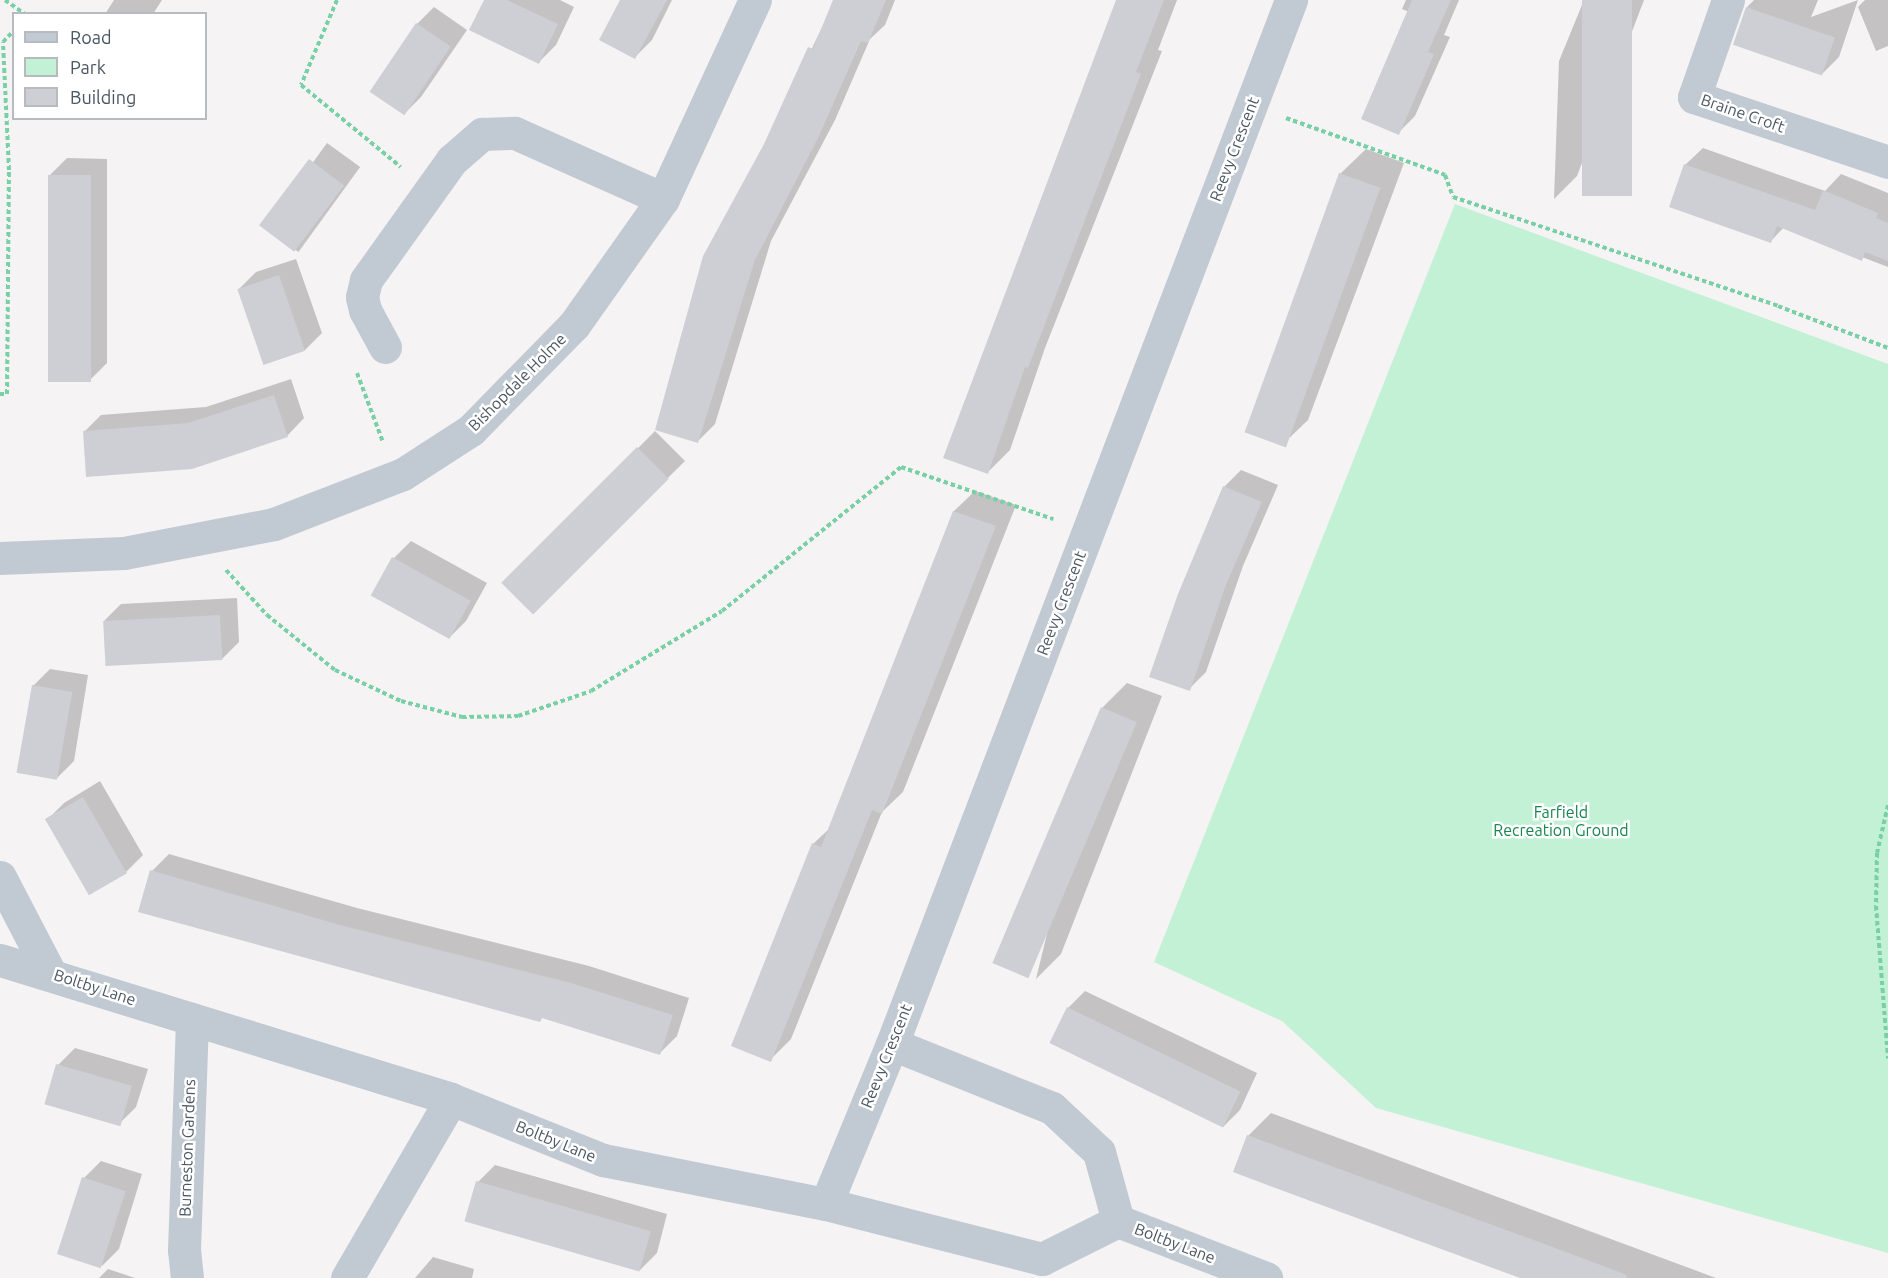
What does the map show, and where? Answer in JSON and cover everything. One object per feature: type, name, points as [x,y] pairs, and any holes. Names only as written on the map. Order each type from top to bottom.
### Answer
[{"type":"street","name":"Bishopdale Holme","points":[[0,558],[124,553],[274,524],[396,477],[471,430],[574,325],[663,199],[755,0]]},
{"type":"street","name":"Reevy Crescent","points":[[826,1204],[892,1044],[1291,0]]},
{"type":"street","name":"Braine Croft","points":[[1728,0],[1694,97],[1888,162]]},
{"type":"street","points":[[385,347],[365,310],[362,297],[366,280],[452,160],[482,134],[515,133],[663,199]]},
{"type":"street","points":[[0,877],[50,973]]},
{"type":"street","name":"Boltby Lane","points":[[0,960],[50,973],[451,1100],[603,1160],[826,1204],[1042,1259],[1118,1221],[1266,1278]]},
{"type":"street","name":"Burneston Gardens","points":[[187,1278],[184,1250],[192,1018]]},
{"type":"street","name":"Boltby Lane","points":[[892,1044],[1052,1108],[1099,1152],[1118,1221]]},
{"type":"street","points":[[347,1278],[451,1100]]},
{"type":"path","points":[[5,0],[22,12]]},
{"type":"path","points":[[337,0],[302,85],[429,191]]},
{"type":"path","points":[[0,394],[7,394],[8,370],[9,170],[3,42],[12,32]]},
{"type":"path","points":[[1251,105],[1445,175],[1453,197],[1778,306],[1888,348]]},
{"type":"path","points":[[385,347],[352,361],[396,477]]},
{"type":"path","points":[[199,539],[267,615],[335,670],[401,701],[462,717],[518,716],[591,691],[722,611],[901,467],[1088,531]]},
{"type":"path","points":[[1888,805],[1877,853],[1876,906],[1888,1059]]},
{"type":"green space","name":"Farfield Recreation Ground","points":[[1455,204],[1888,364],[1888,1253],[1376,1108],[1282,1021],[1154,962]]},
{"type":"building","points":[[484,0],[507,0],[558,24],[539,64],[469,30]]},
{"type":"building","points":[[620,0],[667,0],[635,59],[599,40]]},
{"type":"building","points":[[833,0],[886,0],[868,43],[861,41],[818,138],[755,260],[698,443],[655,430],[703,256],[764,144],[808,47],[813,49]]},
{"type":"building","points":[[1116,0],[1164,0],[1136,72],[1141,74],[1028,368],[1025,367],[988,474],[943,458]]},
{"type":"building","points":[[1412,0],[1451,0],[1428,52],[1434,54],[1399,135],[1361,119]]},
{"type":"building","points":[[1582,0],[1632,0],[1632,196],[1582,196]]},
{"type":"building","points":[[1746,7],[1835,38],[1822,75],[1733,45]]},
{"type":"building","points":[[416,23],[451,46],[404,115],[370,92]]},
{"type":"building","points":[[309,159],[344,185],[294,252],[259,225]]},
{"type":"building","points":[[1684,164],[1815,210],[1823,190],[1878,213],[1876,218],[1888,223],[1888,261],[1865,252],[1862,261],[1777,226],[1771,243],[1669,207]]},
{"type":"building","points":[[1339,173],[1380,188],[1286,447],[1245,432]]},
{"type":"building","points":[[48,175],[91,175],[91,382],[48,382]]},
{"type":"building","points":[[279,275],[305,351],[263,365],[237,289]]},
{"type":"building","points":[[274,395],[288,437],[192,469],[86,477],[83,431],[188,423]]},
{"type":"building","points":[[637,447],[669,479],[533,615],[501,583]]},
{"type":"building","points":[[1223,486],[1262,502],[1226,585],[1190,691],[1149,677],[1178,594]]},
{"type":"building","points":[[953,511],[996,526],[882,814],[872,810],[771,1062],[731,1046],[812,843],[821,847]]},
{"type":"building","points":[[392,557],[471,601],[449,639],[371,595]]},
{"type":"building","points":[[220,615],[222,660],[106,666],[103,621]]},
{"type":"building","points":[[32,685],[72,692],[57,780],[17,773]]},
{"type":"building","points":[[1101,707],[1137,722],[1028,978],[992,963]]},
{"type":"building","points":[[83,797],[127,873],[89,895],[45,819]]},
{"type":"building","points":[[150,870],[340,925],[571,983],[673,1015],[660,1055],[542,1018],[540,1022],[138,912]]},
{"type":"building","points":[[1067,1007],[1240,1092],[1223,1128],[1049,1043]]},
{"type":"building","points":[[56,1064],[132,1086],[120,1126],[44,1104]]},
{"type":"building","points":[[1247,1135],[1627,1275],[1626,1278],[1520,1278],[1233,1172]]},
{"type":"building","points":[[82,1177],[126,1191],[101,1268],[57,1254]]},
{"type":"building","points":[[476,1181],[651,1231],[639,1272],[464,1221]]}]
